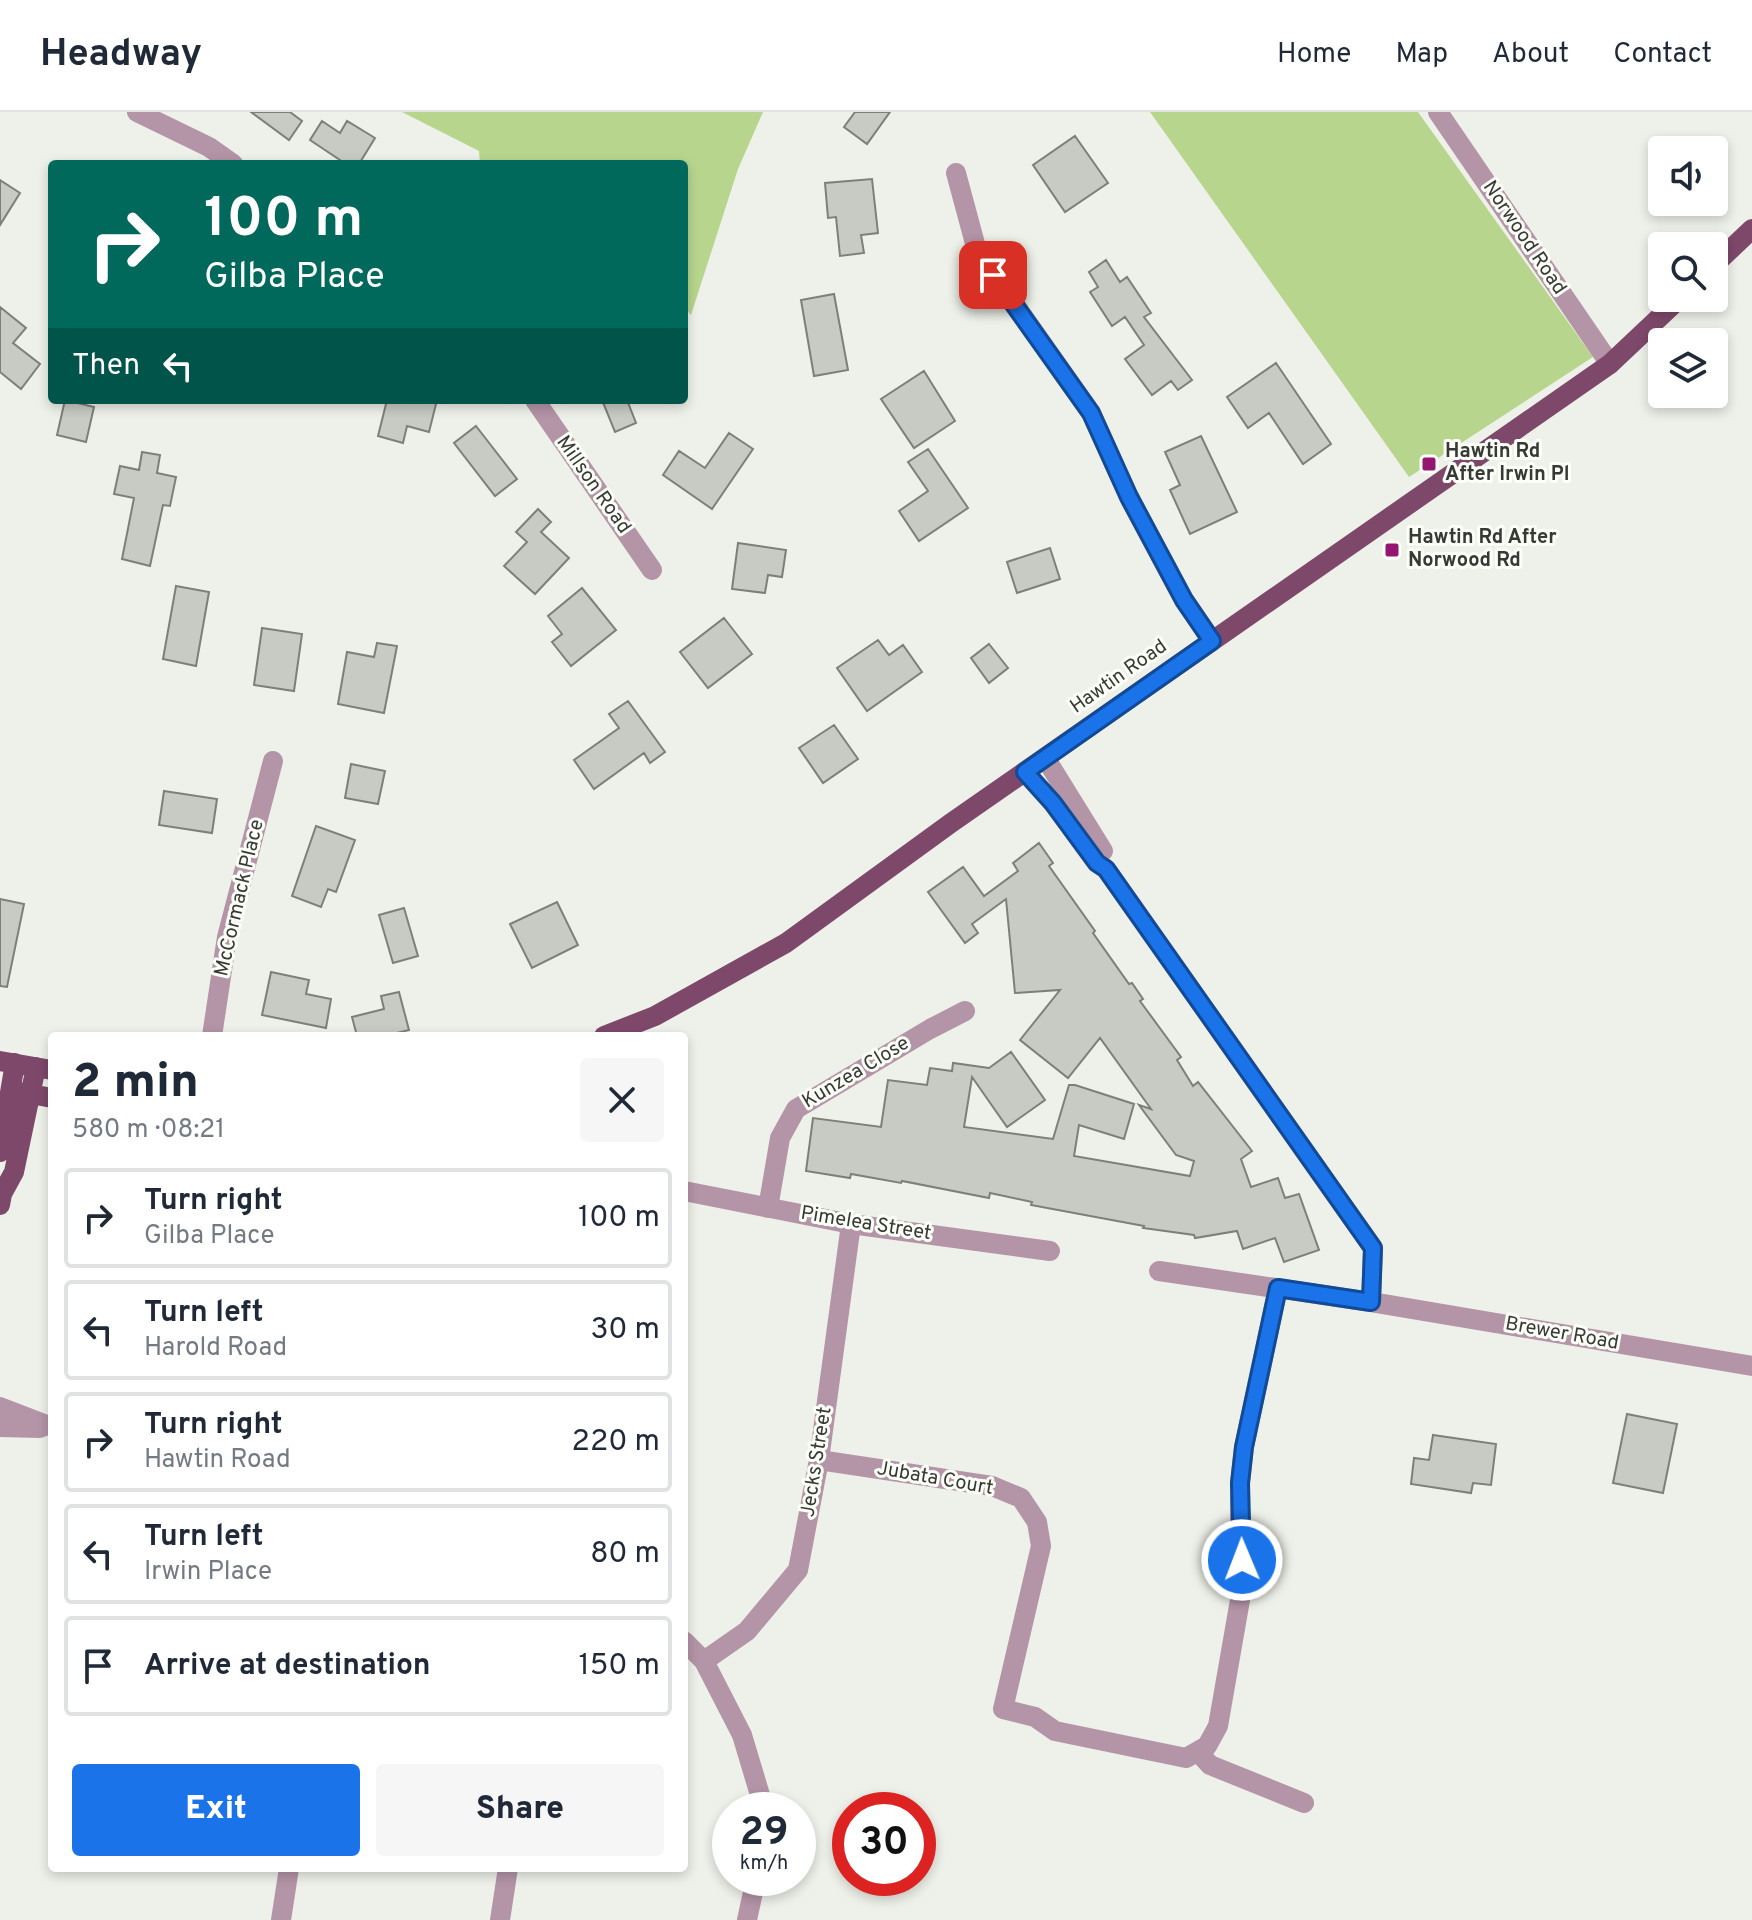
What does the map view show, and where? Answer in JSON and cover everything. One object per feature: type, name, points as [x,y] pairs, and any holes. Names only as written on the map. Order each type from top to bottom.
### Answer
[{"type":"main road","points":[[1728,252],[1752,229]]},
{"type":"main road","name":"Hawtin Road","points":[[614,1032],[655,1016],[786,943],[1025,772],[1610,364],[1665,312]]},
{"type":"main road","points":[[0,1152],[7,1062],[44,1069],[31,1094],[14,1172],[1,1194]]},
{"type":"main road","points":[[5,1089],[48,1097]]},
{"type":"street","points":[[137,112],[209,147],[227,160]]},
{"type":"street","name":"Norwood Road","points":[[1438,112],[1610,364]]},
{"type":"street","points":[[956,173],[977,251],[1091,413],[1136,510],[1184,600],[1212,641]]},
{"type":"street","name":"Millson Road","points":[[538,404],[652,570]]},
{"type":"street","points":[[1046,759],[1107,858],[1106,869]]},
{"type":"street","name":"McCormack Place","points":[[213,1032],[227,937],[273,761]]},
{"type":"street","points":[[1025,772],[1053,803],[1097,863],[1106,869],[1373,1248],[1371,1302]]},
{"type":"street","name":"Kunzea Close","points":[[768,1208],[780,1138],[796,1109],[965,1011]]},
{"type":"street","name":"Pimelea Street","points":[[688,1192],[851,1224],[1050,1251]]},
{"type":"street","name":"Jecks Street","points":[[704,1661],[747,1631],[798,1570],[819,1460],[851,1224]]},
{"type":"street","name":"Brewer Road","points":[[1159,1271],[1371,1302],[1752,1366]]},
{"type":"street","points":[[1278,1288],[1244,1447],[1240,1483],[1240,1600],[1218,1726],[1207,1746],[1198,1752],[1210,1765],[1304,1803]]},
{"type":"street","points":[[0,1407],[48,1426]]},
{"type":"street","points":[[0,1427],[48,1428]]},
{"type":"street","name":"Jubata Court","points":[[819,1460],[992,1486],[1021,1498],[1037,1522],[1041,1546],[1003,1709],[1035,1717],[1055,1731],[1186,1758],[1198,1752]]},
{"type":"street","points":[[688,1645],[704,1661],[742,1735],[759,1792]]},
{"type":"street","points":[[281,1920],[288,1872]]},
{"type":"street","points":[[500,1920],[507,1872]]},
{"type":"street","points":[[747,1920],[752,1896]]},
{"type":"green space","points":[[402,112],[763,112],[738,169],[691,315],[688,312],[688,160],[480,160],[479,151]]},
{"type":"green space","points":[[1150,112],[1418,112],[1593,357],[1409,477]]},
{"type":"building","points":[[251,112],[290,112],[302,121],[289,140]]},
{"type":"building","points":[[855,112],[890,112],[867,144],[844,127]]},
{"type":"building","points":[[322,121],[340,133],[347,121],[375,138],[361,160],[340,160],[310,140]]},
{"type":"building","points":[[1075,136],[1108,183],[1065,212],[1033,165]]},
{"type":"building","points":[[872,179],[878,233],[861,235],[864,253],[840,256],[836,217],[828,218],[825,183]]},
{"type":"building","points":[[0,180],[20,193],[0,225]]},
{"type":"building","points":[[1106,260],[1120,282],[1127,277],[1151,313],[1144,317],[1192,380],[1178,390],[1171,381],[1152,395],[1125,359],[1144,345],[1125,317],[1112,326],[1090,292],[1098,287],[1089,272]]},
{"type":"building","points":[[834,294],[848,370],[814,376],[801,300]]},
{"type":"building","points":[[0,307],[26,328],[13,343],[40,364],[21,389],[0,372]]},
{"type":"building","points":[[1276,363],[1331,444],[1303,464],[1269,413],[1248,428],[1227,397]]},
{"type":"building","points":[[924,371],[955,421],[914,448],[881,399]]},
{"type":"building","points":[[64,404],[94,407],[86,442],[57,435]]},
{"type":"building","points":[[386,404],[436,404],[429,432],[407,426],[403,443],[378,436]]},
{"type":"building","points":[[604,404],[629,404],[636,423],[615,432]]},
{"type":"building","points":[[476,426],[517,479],[495,496],[454,443]]},
{"type":"building","points":[[729,433],[753,449],[712,509],[663,475],[679,451],[705,468]]},
{"type":"building","points":[[1201,436],[1237,512],[1190,534],[1170,490],[1180,485],[1165,452]]},
{"type":"building","points":[[928,449],[968,508],[919,541],[899,511],[928,491],[908,462]]},
{"type":"building","points":[[142,452],[160,455],[157,473],[176,477],[170,506],[163,505],[150,566],[122,559],[134,498],[114,494],[120,466],[139,470]]},
{"type":"building","points":[[538,509],[551,522],[541,532],[569,558],[535,594],[504,566],[527,542],[516,532]]},
{"type":"building","points":[[738,543],[786,550],[782,577],[768,575],[765,593],[732,589]]},
{"type":"building","points":[[1050,548],[1060,579],[1017,593],[1007,562]]},
{"type":"building","points":[[176,586],[209,592],[196,666],[163,659]]},
{"type":"building","points":[[582,588],[616,630],[571,666],[552,642],[562,634],[548,616]]},
{"type":"building","points":[[724,618],[752,654],[708,688],[680,652]]},
{"type":"building","points":[[262,628],[302,634],[294,691],[254,685]]},
{"type":"building","points":[[878,640],[889,655],[903,645],[922,672],[867,711],[837,668]]},
{"type":"building","points":[[377,643],[397,646],[384,713],[338,704],[347,652],[374,657]]},
{"type":"building","points":[[989,644],[1008,668],[989,683],[971,658]]},
{"type":"building","points":[[628,701],[665,752],[650,763],[644,753],[594,789],[574,760],[619,728],[609,714]]},
{"type":"building","points":[[834,725],[858,759],[823,783],[799,748]]},
{"type":"building","points":[[351,764],[385,771],[378,804],[345,798]]},
{"type":"building","points":[[164,791],[217,799],[212,833],[159,825]]},
{"type":"building","points":[[316,826],[355,840],[336,892],[328,889],[321,907],[292,896]]},
{"type":"building","points":[[1039,843],[1053,863],[1049,866],[1095,931],[1093,933],[1129,984],[1132,983],[1143,999],[1140,1001],[1181,1057],[1177,1060],[1193,1086],[1198,1082],[1252,1151],[1241,1159],[1251,1187],[1278,1178],[1285,1198],[1299,1194],[1319,1250],[1284,1262],[1275,1238],[1243,1249],[1237,1231],[1195,1238],[1194,1235],[1031,1205],[1032,1202],[990,1193],[989,1198],[902,1181],[851,1174],[850,1178],[806,1171],[813,1118],[881,1127],[888,1080],[927,1085],[930,1068],[952,1071],[953,1063],[989,1068],[1011,1052],[1045,1100],[1007,1127],[972,1077],[964,1127],[1053,1139],[1069,1085],[1075,1085],[1134,1104],[1124,1139],[1079,1125],[1074,1156],[1190,1176],[1194,1161],[1176,1155],[1139,1105],[1151,1109],[1100,1038],[1068,1078],[1020,1040],[1060,990],[1015,993],[1006,899],[972,924],[978,933],[965,943],[928,892],[963,867],[984,896],[1018,871],[1013,863]]},
{"type":"building","points":[[0,899],[24,904],[7,987],[0,986]]},
{"type":"building","points":[[557,902],[578,945],[532,968],[510,924]]},
{"type":"building","points":[[404,908],[418,956],[393,963],[379,915]]},
{"type":"building","points":[[271,972],[309,980],[306,994],[331,999],[326,1028],[262,1015]]},
{"type":"building","points":[[399,992],[409,1030],[356,1032],[352,1017],[384,1009],[381,996]]},
{"type":"building","points":[[1627,1414],[1677,1424],[1663,1493],[1613,1483]]},
{"type":"building","points":[[1433,1435],[1496,1444],[1491,1485],[1473,1483],[1471,1493],[1411,1484],[1414,1458],[1429,1460]]},
{"type":"place","name":"Hawtin Rd After Irwin Pl","points":[[1429,464]]},
{"type":"place","name":"Hawtin Rd After Norwood Rd","points":[[1392,550]]},
{"type":"route","points":[[993,275],[1091,413],[1129,497],[1184,600],[1212,641],[1025,772],[1053,803],[1097,863],[1106,869],[1373,1248],[1371,1302],[1278,1288],[1244,1447],[1240,1483],[1242,1560]]}]
